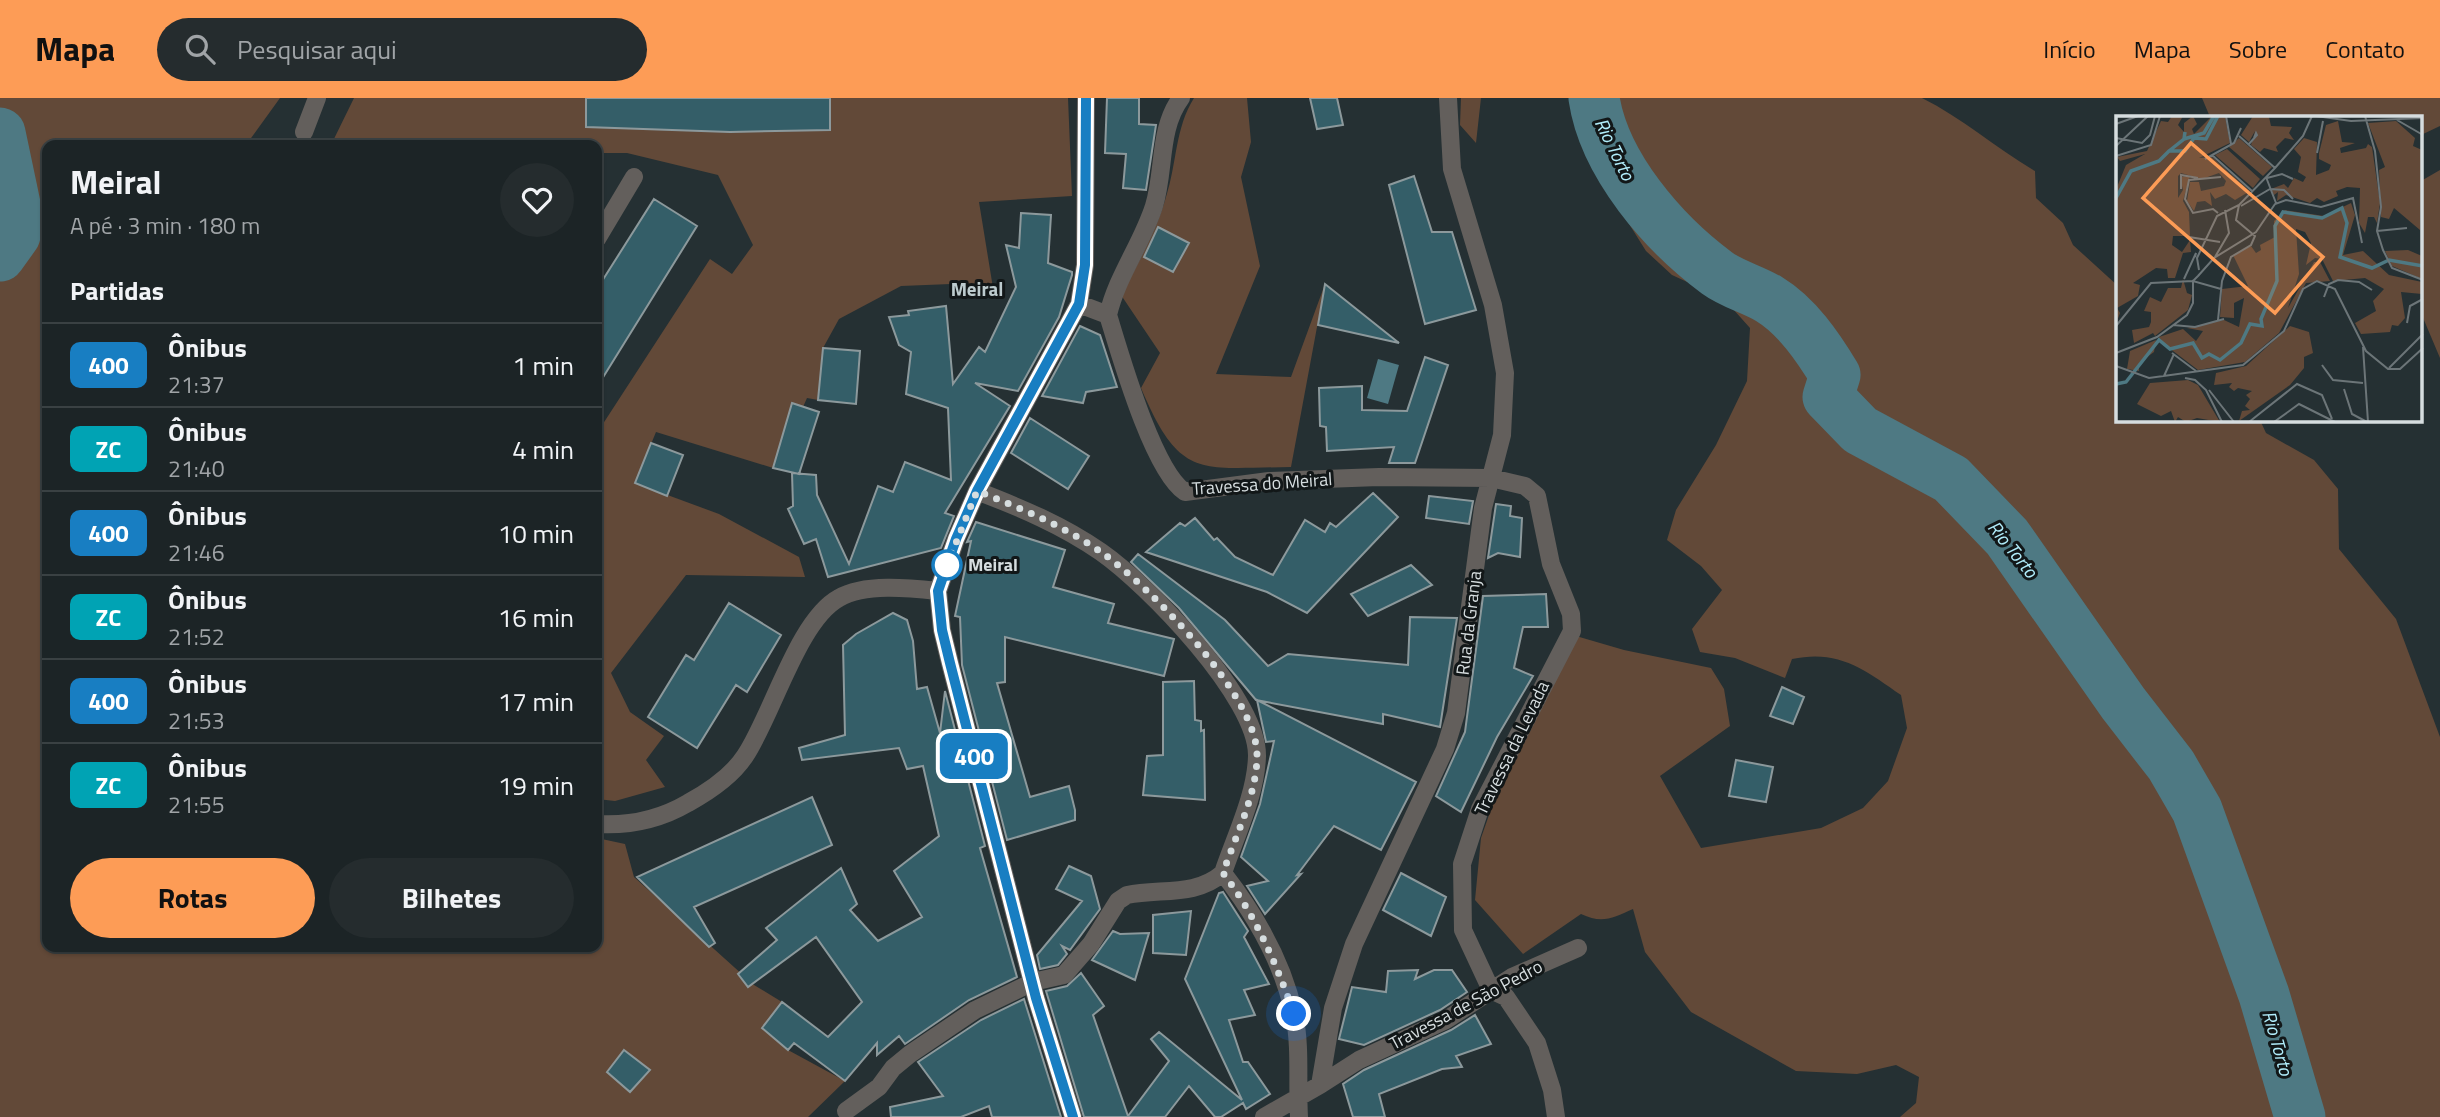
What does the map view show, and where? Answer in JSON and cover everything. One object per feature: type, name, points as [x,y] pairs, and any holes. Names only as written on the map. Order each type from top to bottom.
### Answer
[{"type":"street","points":[[303,132],[317,98]]},
{"type":"street","points":[[1073,1117],[1059,1080],[942,630],[938,591],[977,491],[1079,304],[1085,265],[1086,98]]},
{"type":"street","points":[[1079,304],[1108,315],[1113,293],[1154,205],[1162,173],[1165,135],[1174,108],[1181,98]]},
{"type":"street","name":"Rua da Granja","points":[[1320,1085],[1330,1019],[1354,944],[1445,749],[1456,713],[1483,508],[1502,435],[1504,373],[1493,305],[1452,169],[1448,98]]},
{"type":"street","points":[[602,231],[634,177]]},
{"type":"street","name":"Travessa do Meiral","points":[[1108,315],[1129,383],[1153,442],[1173,479],[1185,492],[1269,481],[1379,477],[1491,478]]},
{"type":"street","name":"Travessa da Levada","points":[[1491,478],[1525,486],[1537,496],[1550,564],[1571,614],[1572,631],[1480,809],[1462,864],[1463,930],[1490,990],[1506,997],[1537,1043],[1552,1090],[1556,1117]]},
{"type":"street","points":[[846,1111],[878,1087],[893,1068],[917,1049],[975,1010],[1033,982],[1064,975],[1091,944],[1118,901],[1127,895],[1192,890],[1213,882],[1223,873],[1252,785],[1257,754],[1245,716],[1226,681],[1169,613],[1104,554],[1047,519],[977,491]]},
{"type":"street","points":[[602,824],[622,826],[667,815],[709,791],[743,759],[765,723],[807,630],[838,598],[886,587],[938,591]]},
{"type":"street","points":[[1223,873],[1248,907],[1277,965],[1294,1014],[1299,1071],[1299,1117]]},
{"type":"street","name":"Travessa de São Pedro","points":[[1320,1085],[1359,1060],[1446,1020],[1490,990],[1578,948]]},
{"type":"street","points":[[1059,1080],[1064,1117]]},
{"type":"street","points":[[1264,1117],[1298,1095],[1320,1085]]},
{"type":"shaded area","points":[[0,98],[280,98],[250,140],[42,140],[42,952],[602,952],[602,839],[625,844],[634,877],[754,985],[782,1002],[762,1028],[788,1050],[845,1081],[808,1117],[0,1117]]},
{"type":"shaded area","points":[[354,98],[1068,98],[1072,196],[979,202],[994,294],[951,284],[901,286],[839,319],[823,348],[818,400],[807,398],[803,407],[792,404],[773,468],[656,432],[635,483],[719,514],[799,557],[805,577],[686,575],[611,673],[630,712],[664,736],[646,760],[665,787],[615,801],[602,800],[602,425],[710,259],[732,274],[753,245],[718,175],[627,153],[602,153],[602,140],[333,140]]},
{"type":"shaded area","points":[[1194,98],[1247,98],[1251,142],[1241,177],[1260,266],[1216,374],[1291,377],[1325,284],[1291,467],[1213,467],[1196,462],[1181,454],[1168,439],[1141,388],[1160,353],[1121,295],[1162,210],[1183,121]]},
{"type":"shaded area","points":[[1461,98],[1481,98],[1476,143],[1460,125]]},
{"type":"shaded area","points":[[1570,98],[1922,98],[2035,171],[2036,198],[2063,223],[2073,245],[2116,284],[2116,422],[2261,422],[2266,433],[2314,460],[2338,489],[2339,549],[2396,619],[2440,737],[2440,1117],[1900,1117],[1916,1103],[1919,1077],[1896,1065],[1857,1074],[1796,1071],[1691,1012],[1645,952],[1633,909],[1607,919],[1595,919],[1581,914],[1523,954],[1475,900],[1481,838],[1496,795],[1576,636],[1624,650],[1711,668],[1724,689],[1730,726],[1660,776],[1701,848],[1821,828],[1863,808],[1888,781],[1907,728],[1901,695],[1875,677],[1837,659],[1792,659],[1785,678],[1735,658],[1700,652],[1692,629],[1722,590],[1701,566],[1667,540],[1676,510],[1716,445],[1747,381],[1750,328],[1724,299],[1672,275],[1646,251],[1589,160]]},
{"type":"shaded area","points":[[2202,98],[2440,98],[2440,126],[2422,135],[2422,116],[2210,116]]},
{"type":"shaded area","points":[[2440,170],[2440,358],[2422,315],[2422,180]]},
{"type":"water","points":[[1378,359],[1399,365],[1388,404],[1367,398]]},
{"type":"building","points":[[586,98],[830,98],[830,130],[730,132],[586,127]]},
{"type":"building","points":[[1107,98],[1139,98],[1139,124],[1156,125],[1146,190],[1123,188],[1126,154],[1105,153]]},
{"type":"building","points":[[1310,98],[1337,98],[1343,125],[1317,129]]},
{"type":"building","points":[[1414,176],[1432,232],[1452,232],[1476,310],[1425,324],[1389,185]]},
{"type":"building","points":[[654,199],[697,226],[602,379],[602,281]]},
{"type":"building","points":[[1021,213],[1051,215],[1048,263],[1072,272],[1072,275],[1059,317],[1018,391],[975,383],[1010,406],[945,513],[954,516],[941,548],[828,577],[816,539],[804,544],[788,509],[793,506],[792,473],[816,475],[817,495],[849,564],[878,486],[893,492],[905,462],[951,480],[948,408],[906,394],[911,352],[899,345],[889,317],[909,315],[908,311],[946,306],[953,384],[979,347],[985,352],[1016,287],[1006,245],[1019,248]]},
{"type":"building","points":[[1158,227],[1189,243],[1173,272],[1144,257]]},
{"type":"building","points":[[1325,284],[1399,343],[1318,325]]},
{"type":"building","points":[[1080,326],[1100,335],[1117,387],[1086,392],[1083,403],[1042,396]]},
{"type":"building","points":[[823,348],[860,351],[856,404],[818,400]]},
{"type":"building","points":[[1425,357],[1448,365],[1415,463],[1389,463],[1394,447],[1327,451],[1326,427],[1320,426],[1319,388],[1362,386],[1362,410],[1407,411]]},
{"type":"building","points":[[792,403],[819,412],[799,474],[773,468]]},
{"type":"building","points":[[1030,418],[1089,456],[1068,489],[1011,453]]},
{"type":"building","points":[[651,443],[683,455],[667,496],[635,483]]},
{"type":"building","points":[[1373,493],[1398,517],[1307,613],[1267,592],[1146,552],[1180,523],[1185,526],[1195,518],[1214,540],[1217,538],[1235,557],[1273,575],[1305,520],[1325,532],[1330,523],[1336,527]]},
{"type":"building","points":[[1429,496],[1473,501],[1469,524],[1426,518]]},
{"type":"building","points":[[1496,504],[1511,506],[1510,516],[1522,518],[1520,557],[1498,553],[1488,558]]},
{"type":"building","points":[[976,522],[1065,550],[1053,587],[1114,604],[1108,623],[1174,639],[1164,676],[1005,637],[1005,682],[997,683],[1030,797],[1069,786],[1075,810],[1075,820],[1007,840],[962,665],[960,617],[955,616],[971,541],[967,542]]},
{"type":"building","points":[[1138,554],[1225,620],[1268,666],[1288,654],[1408,665],[1410,617],[1457,618],[1440,727],[1383,714],[1383,724],[1256,700],[1179,608],[1131,562]]},
{"type":"building","points":[[1411,565],[1432,585],[1368,616],[1351,594]]},
{"type":"building","points":[[1546,594],[1548,627],[1523,627],[1514,668],[1533,676],[1497,737],[1461,812],[1436,796],[1465,732],[1483,596]]},
{"type":"building","points":[[729,603],[781,635],[747,692],[736,685],[697,748],[648,717],[686,655],[694,660]]},
{"type":"building","points":[[893,613],[907,620],[913,641],[917,689],[927,687],[940,733],[945,691],[985,846],[980,848],[1017,977],[969,1000],[905,1044],[899,1036],[877,1055],[877,1043],[845,1081],[794,1043],[788,1050],[762,1028],[782,1002],[828,1037],[862,1002],[816,937],[748,987],[738,974],[777,940],[766,928],[841,868],[857,904],[850,910],[878,941],[922,917],[894,871],[939,836],[923,766],[907,769],[899,748],[802,760],[799,748],[845,735],[843,645],[856,634]]},
{"type":"building","points":[[1194,681],[1195,720],[1201,721],[1201,731],[1204,730],[1205,800],[1143,795],[1147,756],[1163,755],[1163,682]]},
{"type":"building","points":[[1782,687],[1804,697],[1793,724],[1770,716]]},
{"type":"building","points":[[1257,700],[1416,782],[1381,850],[1334,826],[1297,875],[1301,874],[1265,914],[1247,886],[1268,881],[1241,857],[1260,804],[1274,741],[1266,742]]},
{"type":"building","points":[[1736,760],[1773,767],[1766,802],[1729,796]]},
{"type":"building","points":[[812,797],[832,845],[694,907],[715,943],[709,947],[637,877]]},
{"type":"building","points":[[1069,866],[1091,876],[1100,909],[1070,950],[1062,946],[1067,954],[1058,965],[1040,969],[1037,955],[1082,901],[1056,889]]},
{"type":"building","points":[[1401,873],[1446,897],[1431,936],[1383,910]]},
{"type":"building","points":[[1223,892],[1248,931],[1244,937],[1269,984],[1244,990],[1255,1015],[1229,1020],[1243,1062],[1248,1062],[1270,1094],[1246,1109],[1243,1103],[1221,1117],[1215,1117],[1189,1086],[1165,1117],[1084,1117],[1046,991],[1067,986],[1081,973],[1104,1006],[1093,1015],[1128,1116],[1169,1061],[1151,1039],[1159,1032],[1242,1100],[1185,979],[1219,893]]},
{"type":"building","points":[[1191,911],[1186,955],[1153,953],[1153,915]]},
{"type":"building","points":[[1113,931],[1120,934],[1149,933],[1135,980],[1092,960]]},
{"type":"building","points":[[1418,970],[1415,979],[1434,970],[1452,970],[1467,992],[1440,1010],[1364,1045],[1339,1039],[1352,987],[1386,992],[1388,971]]},
{"type":"building","points":[[1024,999],[1061,1117],[992,1117],[989,1106],[961,1117],[891,1117],[890,1107],[943,1096],[918,1062],[981,1020]]},
{"type":"building","points":[[1475,1015],[1491,1044],[1456,1056],[1462,1067],[1442,1069],[1379,1094],[1385,1117],[1353,1117],[1343,1084],[1364,1070],[1451,1030]]},
{"type":"building","points":[[624,1050],[650,1070],[630,1092],[607,1072]]},
{"type":"waterway","name":"Rio Torto","points":[[1594,98],[1610,148],[1639,196],[1657,218],[1717,273],[1769,299],[1798,323],[1835,375],[1828,397],[1860,430],[1951,479],[2007,537],[2123,703],[2171,765],[2197,810],[2264,995],[2300,1117]]},
{"type":"waterway","points":[[0,133],[16,209],[15,235],[0,256]]},
{"type":"bus line","name":"400","points":[[1073,1117],[1059,1080],[1036,998],[950,663],[942,630],[938,591],[956,539],[977,491],[1079,304],[1085,265],[1086,98]]},
{"type":"place","name":"Meiral","points":[[947,565]]},
{"type":"district","name":"Meiral","points":[[977,289]]},
{"type":"route","points":[[947,565],[977,491],[1047,519],[1104,554],[1169,613],[1215,664],[1245,716],[1257,754],[1252,785],[1223,873],[1248,907],[1277,965],[1294,1014]]}]
